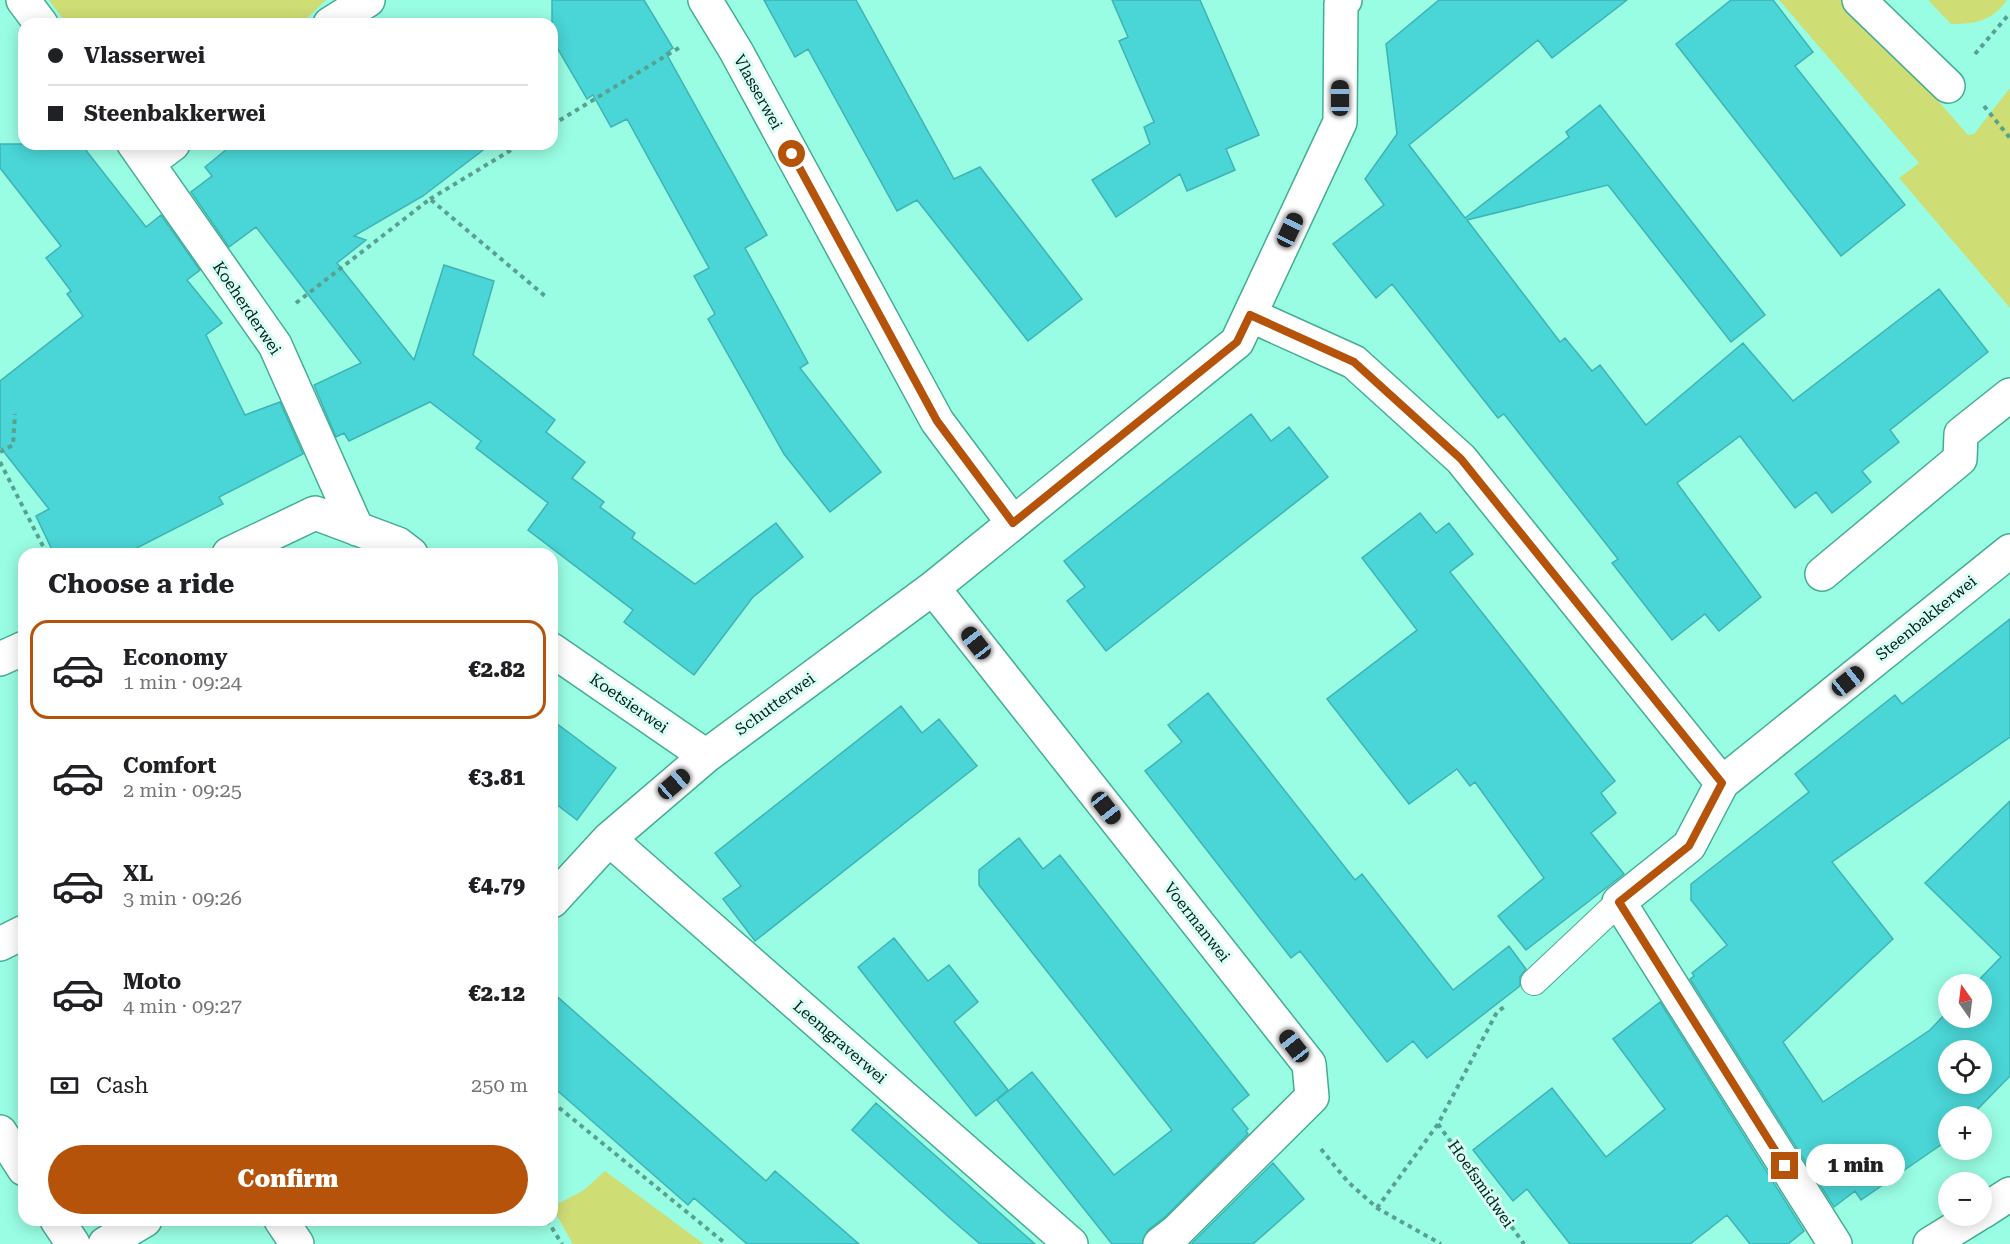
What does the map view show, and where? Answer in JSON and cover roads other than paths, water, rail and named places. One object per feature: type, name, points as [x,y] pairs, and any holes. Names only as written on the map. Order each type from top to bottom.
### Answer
[{"type":"street","points":[[23,0],[36,18]]},
{"type":"street","points":[[340,18],[368,0]]},
{"type":"street","name":"Schutterwei","points":[[558,894],[609,839],[706,756],[933,588],[1237,342],[1340,122],[1341,4],[1345,0]]},
{"type":"street","points":[[1860,0],[1948,86]]},
{"type":"street","name":"Vlasserwei","points":[[712,12],[937,421],[1013,523]]},
{"type":"street","name":"Koeherderwei","points":[[152,150],[275,345],[357,529]]},
{"type":"street","points":[[1250,315],[1354,362],[1461,459],[1722,783]]},
{"type":"street","points":[[1822,574],[1960,459],[1961,434],[2010,395]]},
{"type":"street","points":[[242,548],[315,513],[403,548]]},
{"type":"street","name":"Steenbakkerwei","points":[[1619,902],[1689,846],[1722,783],[2010,551]]},
{"type":"street","name":"Voermanwei","points":[[933,588],[1309,1064],[1312,1097],[1177,1231],[1160,1244]]},
{"type":"street","points":[[0,659],[18,651]]},
{"type":"street","name":"Koetsierwei","points":[[558,654],[706,756]]},
{"type":"street","name":"Leemgraverwei","points":[[609,839],[1071,1244]]},
{"type":"street","points":[[1619,902],[1834,1244]]},
{"type":"street","points":[[0,944],[18,935]]},
{"type":"street","points":[[0,1132],[18,1160]]},
{"type":"street","points":[[1992,1206],[2010,1194]]},
{"type":"street","points":[[61,1226],[73,1244]]},
{"type":"street","points":[[105,1244],[135,1226]]},
{"type":"street","points":[[285,1226],[297,1244]]},
{"type":"street","points":[[1930,1244],[1959,1226]]},
{"type":"lane","points":[[1534,982],[1619,902]]}]
